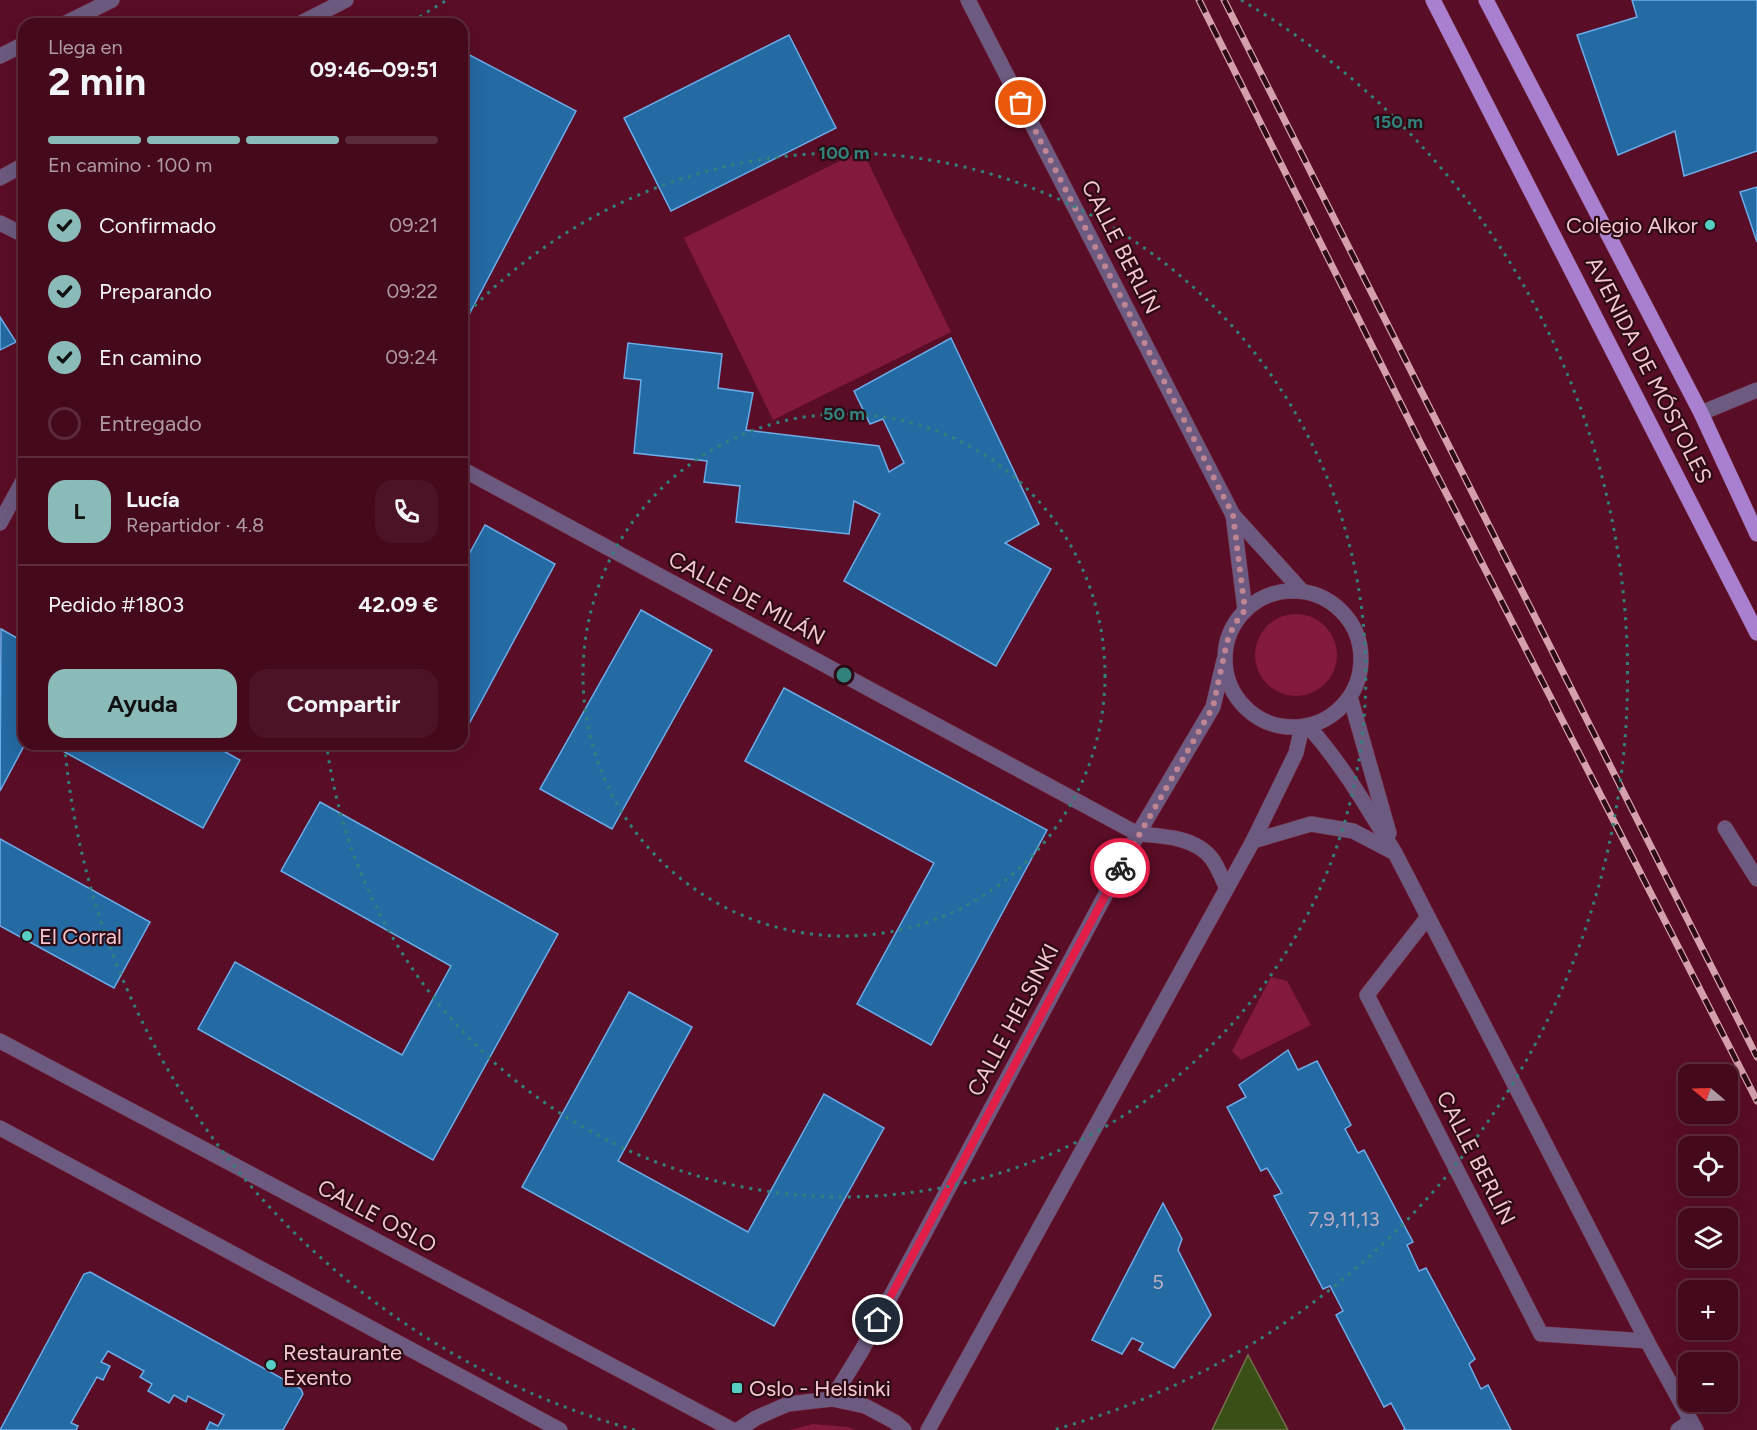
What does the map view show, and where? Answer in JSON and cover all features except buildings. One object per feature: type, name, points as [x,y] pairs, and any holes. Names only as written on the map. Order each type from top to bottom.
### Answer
[{"type":"main road","name":"AVENIDA DE MÓSTOLES","points":[[1433,0],[1757,633]]},
{"type":"main road","name":"AVENIDA DE MÓSTOLES","points":[[1486,0],[1701,413],[1757,534]]},
{"type":"street","points":[[76,18],[112,0]]},
{"type":"street","points":[[310,18],[345,0]]},
{"type":"street","name":"CALLE BERLÍN","points":[[968,0],[1233,515],[1302,591]]},
{"type":"street","points":[[0,56],[18,47]]},
{"type":"street","points":[[0,178],[18,168]]},
{"type":"street","points":[[0,223],[18,233]]},
{"type":"street","points":[[1701,413],[1757,390]]},
{"type":"street","name":"CALLE DE MILÁN","points":[[468,472],[1138,834]]},
{"type":"street","points":[[0,524],[18,490]]},
{"type":"street","name":"CALLE BERLÍN","points":[[1233,515],[1245,610]]},
{"type":"street","points":[[1351,700],[1324,723],[1279,726],[1257,718],[1240,703],[1228,683],[1224,660],[1227,642],[1234,625],[1245,610],[1264,597],[1280,592],[1302,591],[1323,597],[1341,610],[1354,628],[1360,649],[1360,670],[1351,700],[1395,853]]},
{"type":"street","name":"CALLE HELSINKI","points":[[832,1399],[862,1350],[1138,834],[1213,707],[1224,660]]},
{"type":"street","points":[[928,1430],[1253,841],[1296,753],[1305,726]]},
{"type":"street","points":[[1305,726],[1331,751],[1395,853],[1647,1341],[1694,1426],[1678,1430]]},
{"type":"street","points":[[1253,841],[1311,825],[1353,831],[1395,853]]},
{"type":"street","points":[[1725,828],[1757,879]]},
{"type":"street","points":[[1138,834],[1166,836],[1196,844],[1212,858],[1227,888]]},
{"type":"street","name":"CALLE BERLÍN","points":[[1427,918],[1367,995],[1541,1334],[1647,1341]]},
{"type":"street","name":"CALLE OSLO","points":[[0,1041],[736,1430]]},
{"type":"street","points":[[0,1128],[560,1430]]},
{"type":"street","points":[[736,1430],[788,1404],[832,1399],[865,1406],[895,1422],[904,1430]]},
{"type":"shaded area","points":[[862,150],[951,332],[773,420],[684,238]]},
{"type":"shaded area","points":[[1296,614],[1312,617],[1325,626],[1334,639],[1337,655],[1334,671],[1325,684],[1312,693],[1296,696],[1280,693],[1267,684],[1258,671],[1255,655],[1258,639],[1267,626],[1280,617]]},
{"type":"shaded area","points":[[1271,977],[1287,981],[1311,1025],[1241,1060],[1232,1051]]},
{"type":"shaded area","points":[[1248,1355],[1288,1430],[1212,1430]]},
{"type":"shaded area","points":[[813,1424],[848,1427],[855,1430],[790,1430]]},
{"type":"railway","points":[[1199,0],[1419,440],[1757,1101]]},
{"type":"railway","points":[[1224,0],[1757,1057]]},
{"type":"way so far","points":[[1021,103],[1233,515],[1245,610],[1234,625],[1227,642],[1213,707],[1120,868]]},
{"type":"place","name":"Colegio Alkor","points":[[1710,225]]},
{"type":"place","name":"El Corral","points":[[27,936]]},
{"type":"place","name":"Restaurante Exento","points":[[271,1365]]},
{"type":"place","name":"Oslo - Helsinki","points":[[737,1388]]},
{"type":"route","points":[[878,1320],[1120,868]]}]
